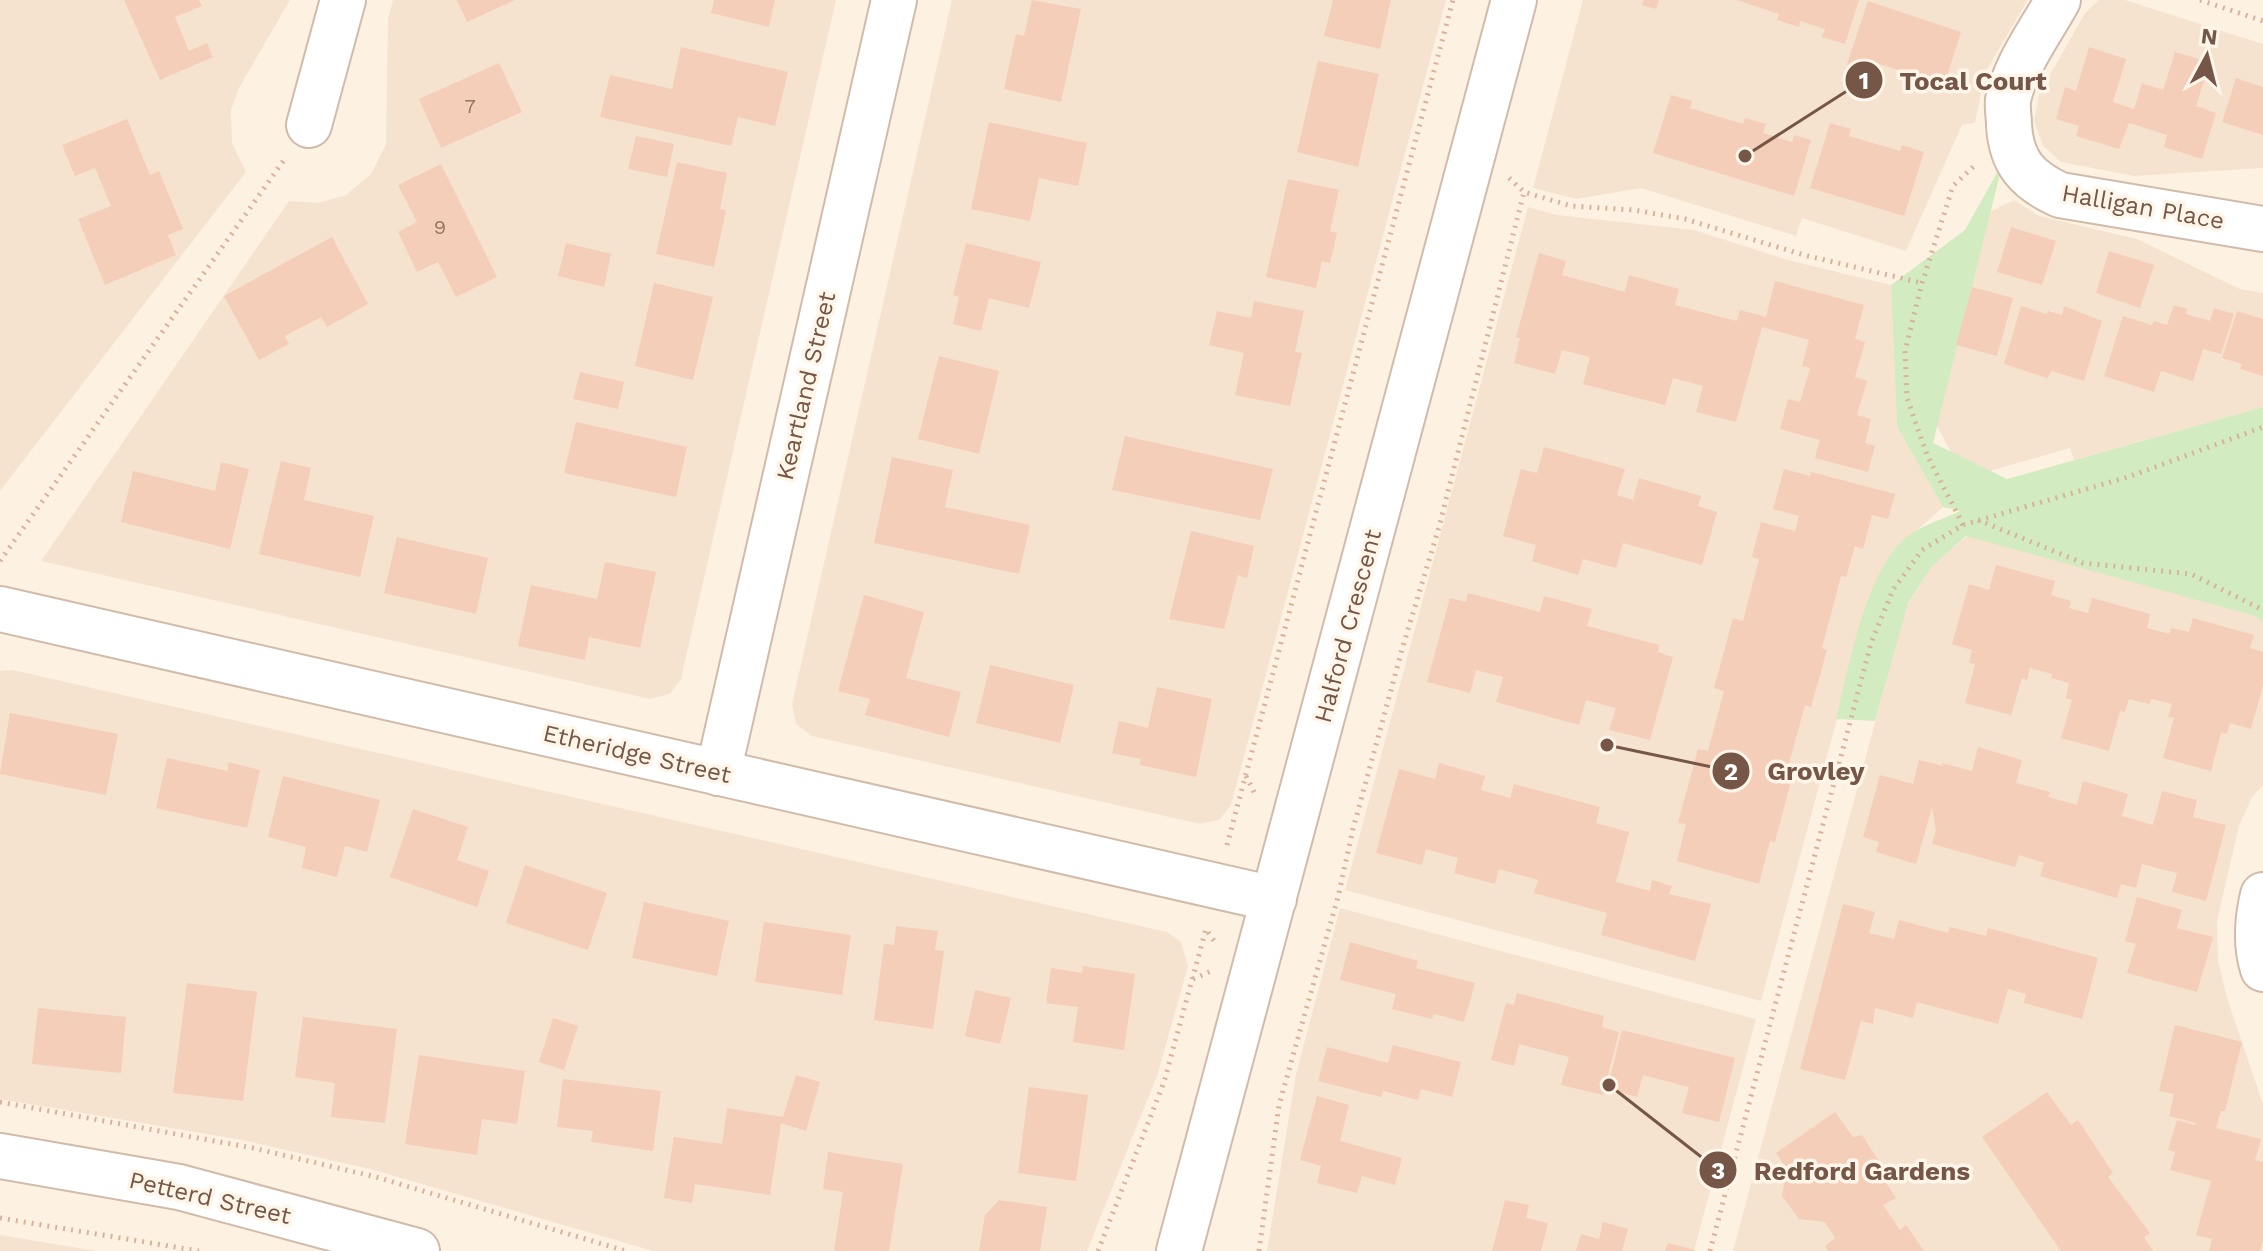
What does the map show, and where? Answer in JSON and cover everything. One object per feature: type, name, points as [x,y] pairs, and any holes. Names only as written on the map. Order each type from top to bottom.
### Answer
[{"type":"street","points":[[309,125],[343,0]]},
{"type":"street","name":"Keartland Street","points":[[718,773],[894,0]]},
{"type":"street","name":"Halford Crescent","points":[[1179,1251],[1514,0]]},
{"type":"street","name":"Halligan Place","points":[[2058,0],[2017,74],[2008,102],[2010,144],[2021,168],[2038,185],[2060,195],[2263,229]]},
{"type":"street","name":"Etheridge Street","points":[[0,609],[1274,899]]},
{"type":"street","points":[[2263,895],[2258,915],[2257,951],[2263,969]]},
{"type":"street","name":"Petterd Street","points":[[0,1156],[179,1187],[417,1251]]},
{"type":"path","points":[[1240,841],[1226,848],[1453,0]]},
{"type":"path","points":[[2200,0],[2263,21]]},
{"type":"path","points":[[0,561],[309,125]]},
{"type":"path","points":[[1963,525],[1927,455],[1907,398],[1905,351],[1922,283],[1953,186],[1980,161],[2010,144]]},
{"type":"path","points":[[1470,169],[1513,179],[1524,192],[1571,206],[1634,210],[1685,219],[1804,255],[1922,283]]},
{"type":"path","points":[[1259,1251],[1279,1105],[1338,897],[1353,829],[1403,646],[1439,527],[1524,192]]},
{"type":"path","points":[[1710,1251],[1871,643],[1893,590],[1922,550],[1963,525],[2131,476],[2263,427]]},
{"type":"path","points":[[1977,519],[2083,563],[2191,574],[2263,610]]},
{"type":"path","points":[[1246,776],[1258,801]]},
{"type":"path","points":[[1098,1251],[1164,1082],[1206,929],[1217,945],[1218,954]]},
{"type":"path","points":[[1193,979],[1210,972],[1219,963]]},
{"type":"path","points":[[0,1102],[253,1148],[376,1177],[626,1251]]},
{"type":"path","points":[[0,1218],[199,1251]]},
{"type":"shaded area","points":[[0,0],[290,0],[239,88],[231,110],[232,143],[246,172],[0,491]]},
{"type":"shaded area","points":[[393,0],[836,0],[681,679],[670,694],[650,699],[41,561],[289,201],[318,203],[346,195],[371,174],[386,144],[388,19]]},
{"type":"shaded area","points":[[952,0],[1446,0],[1231,805],[1219,820],[1200,824],[812,736],[796,724],[792,704]]},
{"type":"shaded area","points":[[1583,0],[2027,1],[1985,73],[1975,123],[1962,125],[1906,251],[1802,218],[1796,236],[1641,188],[1576,199],[1533,188]]},
{"type":"shaded area","points":[[2099,0],[2125,0],[2263,44],[2263,168],[2134,176],[2061,162],[2043,146],[2034,121],[2039,94],[2085,13]]},
{"type":"shaded area","points":[[2014,200],[2039,216],[2137,239],[2240,289],[2263,293],[2263,407],[2074,460],[2070,448],[1990,471],[1955,460],[1923,399],[1980,217]]},
{"type":"shaded area","points":[[1528,207],[1557,215],[1694,230],[1788,260],[1891,285],[1897,427],[1943,507],[1898,547],[1869,601],[1761,1001],[1345,890]]},
{"type":"shaded area","points":[[1970,534],[2255,616],[2263,622],[2263,785],[2252,797],[2239,826],[2217,921],[2218,961],[2228,1001],[2263,1104],[2263,1251],[1733,1251],[1906,607],[1933,564]]},
{"type":"shaded area","points":[[13,670],[1167,932],[1181,942],[1188,966],[1158,1073],[1087,1251],[653,1251],[370,1169],[242,1140],[0,1099],[0,671]]},
{"type":"shaded area","points":[[1340,908],[1756,1019],[1694,1251],[1267,1251],[1296,1074]]},
{"type":"shaded area","points":[[0,1235],[97,1251],[0,1251]]},
{"type":"green space","points":[[2003,162],[1933,443],[2007,479],[2263,407],[2263,622],[2255,616],[1966,536],[1932,566],[1908,603],[1875,721],[1836,719],[1861,620],[1881,570],[1909,535],[1960,511],[1943,507],[1897,427],[1891,285],[1965,230]]},
{"type":"building","points":[[124,0],[199,0],[202,6],[175,17],[189,51],[207,43],[213,57],[160,80]]},
{"type":"building","points":[[457,0],[515,0],[467,22]]},
{"type":"building","points":[[714,0],[775,0],[769,27],[711,13]]},
{"type":"building","points":[[1032,0],[1081,9],[1061,102],[1004,89],[1016,34],[1024,36]]},
{"type":"building","points":[[1333,0],[1391,0],[1380,49],[1324,36]]},
{"type":"building","points":[[1644,0],[1659,0],[1656,9],[1642,5]]},
{"type":"building","points":[[1737,0],[1859,0],[1845,44],[1822,37],[1825,29],[1800,21],[1799,27],[1777,20],[1779,14]]},
{"type":"building","points":[[1868,1],[1961,32],[1942,92],[1922,86],[1924,78],[1873,62],[1870,71],[1847,64]]},
{"type":"building","points":[[681,47],[788,72],[775,126],[738,117],[731,146],[600,117],[610,75],[672,89]]},
{"type":"building","points":[[2089,47],[2126,59],[2113,102],[2134,109],[2142,83],[2163,90],[2175,52],[2210,62],[2196,106],[2216,113],[2202,159],[2164,147],[2167,135],[2129,123],[2119,149],[2076,136],[2079,126],[2056,119],[2065,87],[2076,91]]},
{"type":"building","points":[[1318,61],[1379,74],[1358,167],[1297,152]]},
{"type":"building","points":[[499,63],[522,112],[441,148],[419,99]]},
{"type":"building","points":[[2236,78],[2263,87],[2263,135],[2222,122]]},
{"type":"building","points":[[1671,95],[1692,101],[1690,108],[1743,124],[1745,118],[1766,124],[1763,133],[1792,142],[1794,135],[1811,140],[1794,196],[1653,153]]},
{"type":"building","points":[[127,119],[150,175],[159,171],[183,229],[168,235],[176,255],[105,285],[78,219],[111,206],[95,168],[75,176],[62,145]]},
{"type":"building","points":[[989,122],[1087,143],[1078,186],[1039,178],[1030,221],[971,209]]},
{"type":"building","points":[[1830,123],[1851,129],[1849,136],[1900,151],[1902,145],[1924,152],[1904,216],[1810,188]]},
{"type":"building","points":[[636,136],[674,144],[667,177],[628,169]]},
{"type":"building","points":[[677,162],[727,173],[720,209],[726,210],[714,267],[656,254]]},
{"type":"building","points":[[441,164],[497,277],[456,297],[438,262],[417,272],[398,232],[417,222],[398,185]]},
{"type":"building","points":[[1288,179],[1339,190],[1330,231],[1337,233],[1330,263],[1322,261],[1316,288],[1266,277]]},
{"type":"building","points":[[2011,227],[2056,241],[2042,285],[1997,272]]},
{"type":"building","points":[[332,237],[368,304],[327,327],[321,317],[285,336],[289,344],[259,360],[224,296]]},
{"type":"building","points":[[566,243],[611,254],[604,287],[558,276]]},
{"type":"building","points":[[966,243],[1041,262],[1029,308],[989,298],[981,331],[953,324],[959,297],[953,295]]},
{"type":"building","points":[[2109,251],[2154,265],[2140,308],[2096,293]]},
{"type":"building","points":[[1539,253],[1566,261],[1562,275],[1625,292],[1629,275],[1679,289],[1675,305],[1737,321],[1740,310],[1766,317],[1775,281],[1864,305],[1855,339],[1865,342],[1855,377],[1867,381],[1857,415],[1871,419],[1865,443],[1875,446],[1868,472],[1815,458],[1820,440],[1780,429],[1788,399],[1800,402],[1810,368],[1802,366],[1809,340],[1762,327],[1736,422],[1696,412],[1703,386],[1673,378],[1665,405],[1583,384],[1590,357],[1562,350],[1555,374],[1514,363],[1520,338],[1516,337]]},
{"type":"building","points":[[654,283],[713,297],[693,380],[635,366]]},
{"type":"building","points":[[1972,287],[2013,298],[1997,356],[1956,345]]},
{"type":"building","points":[[1254,301],[1304,311],[1295,352],[1302,353],[1290,406],[1235,395],[1244,353],[1209,345],[1217,311],[1251,318]]},
{"type":"building","points":[[2174,305],[2187,309],[2186,314],[2210,321],[2214,308],[2234,314],[2221,354],[2203,349],[2193,381],[2161,371],[2154,392],[2104,376],[2123,316],[2152,325],[2154,321],[2167,325]]},
{"type":"building","points":[[2021,306],[2062,315],[2064,306],[2102,321],[2084,381],[2052,371],[2047,378],[2004,364]]},
{"type":"building","points":[[2237,311],[2263,319],[2263,376],[2240,369],[2242,364],[2222,358]]},
{"type":"building","points":[[939,356],[999,371],[979,454],[918,439]]},
{"type":"building","points":[[580,372],[624,382],[618,409],[573,399]]},
{"type":"building","points":[[576,422],[687,447],[676,497],[564,473]]},
{"type":"building","points":[[1125,436],[1273,469],[1260,520],[1112,490]]},
{"type":"building","points":[[1544,447],[1625,469],[1617,495],[1633,500],[1639,478],[1701,496],[1698,506],[1717,512],[1702,565],[1623,543],[1616,568],[1583,559],[1578,575],[1532,561],[1536,545],[1503,536],[1521,469],[1537,473]]},
{"type":"building","points":[[892,457],[953,470],[945,507],[1030,525],[1019,574],[874,543]]},
{"type":"building","points":[[281,461],[311,468],[304,500],[374,516],[360,577],[259,554]]},
{"type":"building","points":[[221,462],[249,469],[230,549],[121,522],[133,471],[215,491]]},
{"type":"building","points":[[1784,469],[1810,476],[1811,472],[1895,494],[1888,519],[1872,515],[1863,549],[1855,546],[1846,577],[1841,576],[1822,648],[1827,650],[1811,707],[1805,705],[1785,779],[1791,781],[1775,842],[1770,841],[1759,884],[1677,861],[1686,824],[1678,823],[1698,749],[1708,751],[1724,691],[1714,688],[1733,618],[1743,621],[1759,559],[1752,557],[1761,522],[1795,531],[1799,516],[1773,509]]},
{"type":"building","points":[[1191,531],[1254,546],[1247,578],[1238,575],[1224,629],[1169,619]]},
{"type":"building","points":[[397,537],[488,558],[476,614],[384,593]]},
{"type":"building","points":[[605,562],[656,572],[640,648],[589,637],[585,660],[518,646],[531,585],[597,599]]},
{"type":"building","points":[[1996,565],[2055,581],[2051,595],[2071,601],[2069,608],[2088,613],[2092,598],[2150,614],[2147,628],[2169,634],[2171,628],[2189,632],[2193,618],[2254,635],[2250,648],[2263,652],[2263,685],[2251,729],[2230,723],[2227,734],[2221,733],[2211,771],[2163,758],[2174,718],[2168,717],[2172,704],[2152,699],[2149,704],[2129,699],[2125,712],[2120,711],[2109,751],[2061,738],[2072,700],[2066,698],[2069,683],[2051,678],[2052,674],[2030,668],[2027,680],[2022,678],[2011,715],[1965,703],[1975,664],[1969,663],[1972,650],[1952,644],[1969,584],[1989,590]]},
{"type":"building","points":[[1468,593],[1540,612],[1544,596],[1592,609],[1587,626],[1659,645],[1658,652],[1673,657],[1650,740],[1609,730],[1616,708],[1586,700],[1579,725],[1496,702],[1503,677],[1476,670],[1470,693],[1427,682],[1450,598],[1466,602]]},
{"type":"building","points":[[864,595],[924,612],[906,678],[961,692],[949,737],[865,715],[870,699],[838,691]]},
{"type":"building","points":[[990,665],[1074,685],[1060,743],[976,723]]},
{"type":"building","points":[[1157,687],[1212,699],[1196,777],[1140,765],[1141,759],[1112,753],[1119,721],[1148,728]]},
{"type":"building","points":[[10,713],[118,734],[106,795],[0,774]]},
{"type":"building","points":[[1978,747],[2022,760],[2016,783],[2050,792],[2048,797],[2077,805],[2083,781],[2128,794],[2122,816],[2153,825],[2162,791],[2197,800],[2193,817],[2226,825],[2206,901],[2172,892],[2177,873],[2142,864],[2136,888],[2121,884],[2117,898],[2040,876],[2044,863],[2019,855],[2015,867],[1932,844],[1936,830],[1932,807],[1916,864],[1876,852],[1879,842],[1863,837],[1880,775],[1913,784],[1919,760],[1972,771]]},
{"type":"building","points":[[167,758],[228,771],[228,762],[260,770],[247,828],[156,808]]},
{"type":"building","points":[[1439,763],[1485,776],[1481,790],[1510,798],[1514,784],[1600,807],[1596,823],[1629,832],[1616,882],[1650,891],[1652,880],[1672,886],[1669,894],[1711,904],[1695,961],[1601,935],[1607,913],[1534,893],[1538,880],[1499,869],[1495,884],[1454,873],[1458,858],[1426,849],[1422,865],[1376,853],[1399,769],[1435,779]]},
{"type":"building","points":[[283,776],[380,800],[367,852],[345,846],[337,877],[302,868],[306,847],[268,837]]},
{"type":"building","points":[[413,809],[468,827],[457,860],[489,871],[477,907],[390,877]]},
{"type":"building","points":[[525,865],[607,893],[588,950],[506,923]]},
{"type":"building","points":[[2137,897],[2182,910],[2177,928],[2213,937],[2197,992],[2127,973],[2136,944],[2125,941]]},
{"type":"building","points":[[644,902],[729,921],[717,976],[632,958]]},
{"type":"building","points":[[1843,904],[1875,912],[1869,933],[1894,939],[1899,920],[1948,933],[1950,927],[1986,936],[1988,928],[2098,958],[2082,1019],[2024,1003],[2026,994],[2008,989],[1998,1024],[1917,1002],[1913,1018],[1875,1008],[1873,1024],[1861,1021],[1845,1080],[1800,1069]]},
{"type":"building","points":[[764,922],[851,935],[842,995],[755,982]]},
{"type":"building","points":[[896,926],[938,931],[935,950],[944,951],[933,1029],[874,1020],[884,944],[894,945]]},
{"type":"building","points":[[1350,942],[1418,961],[1416,968],[1475,983],[1464,1022],[1434,1014],[1432,1019],[1392,1009],[1396,994],[1340,980]]},
{"type":"building","points":[[1083,966],[1135,974],[1124,1050],[1073,1042],[1078,1007],[1046,1003],[1051,968],[1082,973]]},
{"type":"building","points":[[187,983],[257,992],[243,1101],[173,1093]]},
{"type":"building","points":[[975,990],[1011,998],[1000,1044],[965,1036]]},
{"type":"building","points":[[1517,993],[1604,1016],[1602,1027],[1619,1032],[1603,1095],[1561,1085],[1569,1057],[1519,1044],[1514,1066],[1491,1060],[1506,1003],[1514,1005]]},
{"type":"building","points":[[38,1008],[126,1017],[121,1073],[32,1064]]},
{"type":"building","points":[[303,1017],[397,1029],[385,1123],[331,1117],[335,1083],[295,1077]]},
{"type":"building","points":[[553,1018],[578,1026],[564,1070],[539,1062]]},
{"type":"building","points":[[2175,1025],[2242,1042],[2225,1111],[2221,1111],[2216,1128],[2261,1139],[2255,1160],[2263,1162],[2263,1241],[2260,1251],[2209,1251],[2212,1239],[2196,1235],[2211,1181],[2170,1170],[2175,1152],[2168,1150],[2177,1120],[2196,1123],[2169,1116],[2174,1094],[2159,1091]]},
{"type":"building","points":[[1622,1030],[1735,1058],[1719,1122],[1682,1113],[1689,1087],[1643,1075],[1637,1097],[1607,1089]]},
{"type":"building","points":[[1393,1045],[1461,1062],[1452,1097],[1421,1089],[1418,1100],[1383,1091],[1381,1097],[1318,1081],[1327,1047],[1388,1063]]},
{"type":"building","points":[[419,1055],[525,1071],[517,1124],[482,1119],[477,1155],[405,1144]]},
{"type":"building","points":[[796,1075],[820,1082],[806,1131],[781,1123],[770,1195],[695,1184],[692,1203],[664,1198],[674,1137],[722,1144],[727,1108],[783,1117]]},
{"type":"building","points":[[563,1079],[661,1091],[653,1151],[591,1142],[593,1131],[557,1127]]},
{"type":"building","points":[[1029,1087],[1088,1095],[1076,1181],[1018,1173]]},
{"type":"building","points":[[2047,1092],[2071,1125],[2078,1120],[2113,1173],[2108,1177],[2150,1233],[2144,1237],[2153,1251],[2061,1251],[1982,1137]]},
{"type":"building","points":[[1317,1096],[1349,1105],[1340,1141],[1402,1158],[1395,1185],[1362,1176],[1357,1193],[1317,1183],[1321,1166],[1300,1160]]},
{"type":"building","points":[[1835,1112],[1853,1137],[1862,1135],[1884,1169],[1879,1172],[1896,1198],[1883,1205],[1900,1230],[1906,1225],[1924,1251],[1828,1251],[1825,1246],[1835,1238],[1825,1222],[1799,1219],[1782,1196],[1787,1169],[1776,1153]]},
{"type":"building","points":[[828,1152],[903,1164],[889,1251],[834,1251],[843,1192],[823,1189]]},
{"type":"building","points":[[999,1200],[1047,1207],[1040,1251],[979,1251],[985,1215]]},
{"type":"building","points":[[1505,1200],[1529,1205],[1526,1218],[1548,1223],[1541,1251],[1492,1251]]},
{"type":"building","points":[[1603,1222],[1628,1229],[1622,1251],[1576,1251],[1581,1234],[1599,1239]]},
{"type":"building","points":[[1668,1243],[1695,1250],[1665,1251]]},
{"type":"place","name":"Tocal Court","points":[[1745,156]]},
{"type":"place","name":"Grovley","points":[[1607,745]]},
{"type":"place","name":"Redford Gardens","points":[[1609,1085]]}]
